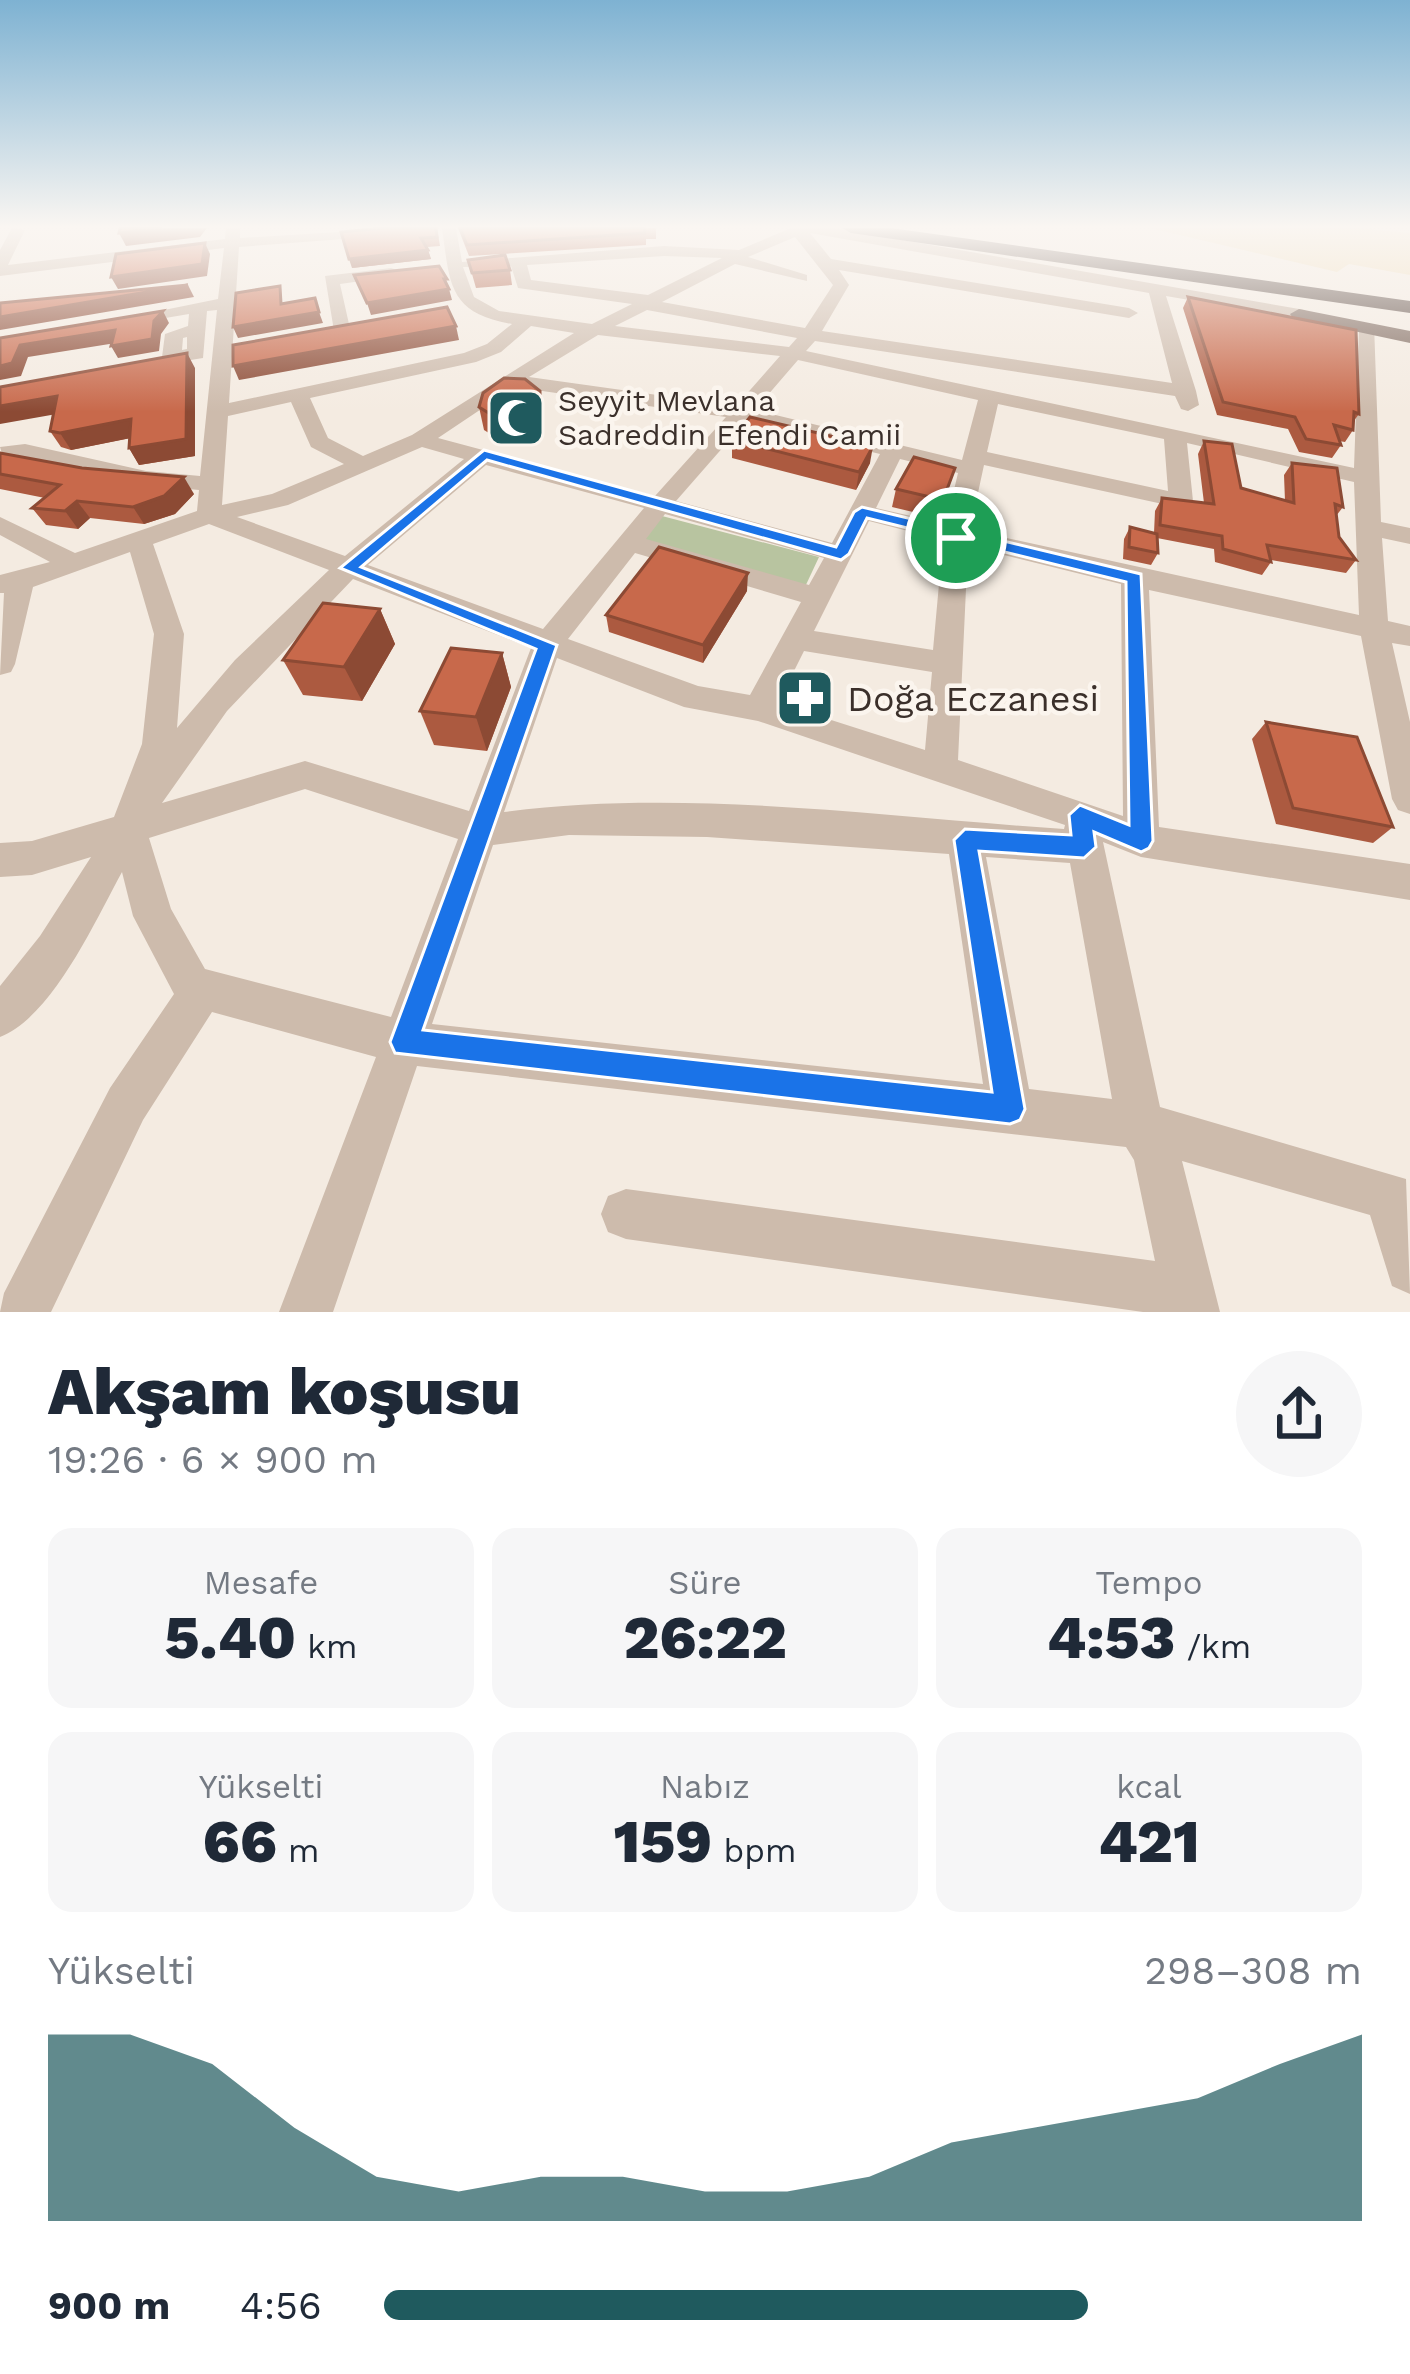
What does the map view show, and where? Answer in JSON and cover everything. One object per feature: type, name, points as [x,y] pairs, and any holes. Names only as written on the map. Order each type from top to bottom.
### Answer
[{"type":"highway","points":[[1204,289],[1410,331]]},
{"type":"highway","points":[[1324,289],[1410,300]]},
{"type":"highway","points":[[1336,289],[1410,300]]},
{"type":"main road","points":[[1299,314],[1410,331]]},
{"type":"main road","points":[[1299,314],[1410,331]]},
{"type":"street","points":[[196,330],[216,289]]},
{"type":"street","points":[[331,289],[332,334],[364,328]]},
{"type":"street","points":[[463,289],[475,307]]},
{"type":"street","points":[[560,289],[648,302],[802,344],[832,364],[1366,478]]},
{"type":"street","points":[[1,660],[11,583],[139,540],[210,499],[279,500],[420,440],[591,331],[673,289]]},
{"type":"street","points":[[306,1312],[547,645],[658,507],[802,344],[838,289]]},
{"type":"street","points":[[1006,289],[1129,313]]},
{"type":"street","points":[[1069,303],[1072,289]]},
{"type":"street","points":[[511,380],[741,413],[894,448],[1181,501],[1186,391],[1156,289]]},
{"type":"street","points":[[1157,289],[1299,314]]},
{"type":"street","points":[[111,299],[107,323],[214,295]]},
{"type":"street","points":[[210,499],[217,412],[232,352],[214,295]]},
{"type":"street","points":[[452,311],[475,307],[591,331],[802,344],[1186,391]]},
{"type":"street","points":[[217,412],[469,358],[494,348],[528,320]]},
{"type":"street","points":[[1368,328],[1366,478],[1375,628],[1410,799]]},
{"type":"street","points":[[155,364],[232,352]]},
{"type":"street","points":[[299,396],[319,442],[361,464]]},
{"type":"street","points":[[940,772],[956,538],[989,396]]},
{"type":"street","points":[[420,440],[841,554]]},
{"type":"street","points":[[759,709],[894,448]]},
{"type":"street","points":[[1,453],[25,451],[146,478],[210,499],[348,568],[547,645],[695,698],[759,709],[940,772],[1082,831],[1410,882]]},
{"type":"street","points":[[0,1016],[33,985],[84,908],[128,828],[216,702],[348,568],[484,455]]},
{"type":"street","points":[[862,512],[956,538],[1410,636]]},
{"type":"street","points":[[0,525],[74,564]]},
{"type":"street","points":[[1369,527],[1410,536]]},
{"type":"street","points":[[139,540],[169,634],[159,744],[128,828],[153,916],[192,986],[405,1042],[1140,1125],[1400,1197],[1410,1268]]},
{"type":"street","points":[[629,543],[817,597]]},
{"type":"street","points":[[1135,578],[1141,841]]},
{"type":"street","points":[[795,639],[947,662]]},
{"type":"street","points":[[0,860],[32,858],[305,775],[482,831],[569,819],[707,821],[965,840],[1082,831]]},
{"type":"street","points":[[626,1214],[1190,1302],[1156,1153],[1140,1125],[1082,831]]},
{"type":"street","points":[[965,840],[1010,1109]]},
{"type":"street","points":[[23,1312],[100,1154],[173,1028],[205,989]]},
{"type":"green space","points":[[662,516],[819,557],[804,589],[639,541]]},
{"type":"building","points":[[144,289],[163,289],[0,317],[0,303]]},
{"type":"building","points":[[280,289],[281,304],[315,298],[319,312],[233,327],[236,293]]},
{"type":"building","points":[[361,289],[448,289],[367,303]]},
{"type":"building","points":[[1188,297],[1356,330],[1359,414],[1354,412],[1353,430],[1334,425],[1341,445],[1306,439],[1295,417],[1223,402]]},
{"type":"building","points":[[447,307],[456,326],[233,366],[233,345]]},
{"type":"building","points":[[163,311],[154,321],[152,339],[111,346],[115,330],[20,345],[12,363],[0,366],[0,338]]},
{"type":"building","points":[[187,353],[186,439],[129,448],[131,419],[50,431],[57,396],[0,406],[0,387]]},
{"type":"building","points":[[504,378],[525,379],[540,391],[540,405],[525,415],[495,417],[479,407],[483,393]]},
{"type":"building","points":[[750,417],[873,446],[859,472],[732,440]]},
{"type":"building","points":[[1204,441],[1232,444],[1241,488],[1294,503],[1292,463],[1337,468],[1343,507],[1335,504],[1339,537],[1356,560],[1267,545],[1271,562],[1223,549],[1222,536],[1160,525],[1162,498],[1214,504]]},
{"type":"building","points":[[0,453],[82,468],[184,477],[164,496],[133,507],[77,501],[65,511],[32,508],[60,485],[0,474]]},
{"type":"building","points":[[914,457],[955,468],[943,500],[896,489]]},
{"type":"building","points":[[1130,527],[1157,534],[1158,553],[1129,547]]},
{"type":"building","points":[[659,547],[748,573],[703,645],[606,615]]},
{"type":"building","points":[[323,603],[380,609],[344,667],[283,660]]},
{"type":"building","points":[[451,648],[502,653],[476,717],[420,711]]},
{"type":"building","points":[[1266,722],[1357,737],[1393,827],[1293,808]]},
{"type":"place","name":"Seyyit Mevlana Sadreddin Efendi Camii","points":[[516,418]]},
{"type":"place","name":"Doğa Eczanesi","points":[[805,698]]},
{"type":"route","points":[[484,455],[658,507],[841,554],[862,512],[956,538],[1135,578],[1141,841],[1080,815],[1084,847],[965,840],[1010,1109],[405,1042],[547,645],[348,568],[484,455]]}]
